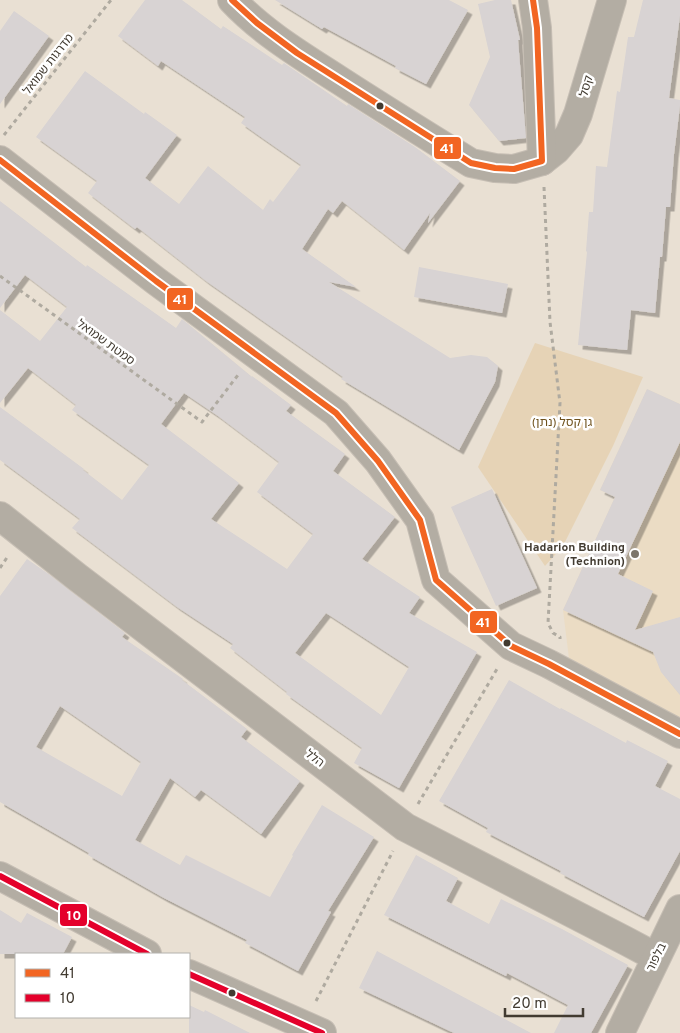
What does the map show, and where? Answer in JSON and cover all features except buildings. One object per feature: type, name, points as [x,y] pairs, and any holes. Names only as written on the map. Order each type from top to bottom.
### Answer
[{"type":"street","points":[[232,0],[260,26],[303,57],[471,163],[495,168],[514,169],[542,161],[537,28],[533,0]]},
{"type":"street","name":"קסל","points":[[542,161],[556,150],[569,135],[578,114],[612,0]]},
{"type":"street","points":[[0,160],[156,281],[336,413],[378,461],[420,520],[436,580],[510,646],[550,664],[680,734]]},
{"type":"street","name":"הלל","points":[[0,516],[405,827],[656,957]]},
{"type":"street","points":[[0,876],[145,953]]},
{"type":"street","name":"בלפור","points":[[620,1033],[680,909]]},
{"type":"street","points":[[190,974],[322,1033]]},
{"type":"path","name":"מדרגות שמואל","points":[[0,140],[111,0]]},
{"type":"path","points":[[542,161],[550,322],[560,403],[548,623]]},
{"type":"path","name":"סמטת שמואל","points":[[0,276],[202,422],[255,354]]},
{"type":"shaded area","name":"Hadarion Building (Technion)","points":[[647,389],[680,404],[680,733],[571,675],[563,610],[615,497],[600,490]]},
{"type":"green space","name":"גן קסל (נתן)","points":[[535,343],[643,377],[613,446],[563,546],[545,566],[478,467]]},
{"type":"transit line","name":"41","points":[[232,0],[257,23],[297,53],[471,163],[495,168],[514,169],[542,161],[537,28],[533,0]]},
{"type":"transit line","name":"41","points":[[0,160],[156,281],[336,413],[378,461],[420,520],[436,580],[511,646],[549,664],[680,734]]},
{"type":"transit line","name":"10","points":[[0,876],[145,953]]},
{"type":"transit line","name":"10","points":[[190,974],[322,1033]]},
{"type":"place","name":"Hadarion Building (Technion)","points":[[635,554]]}]
